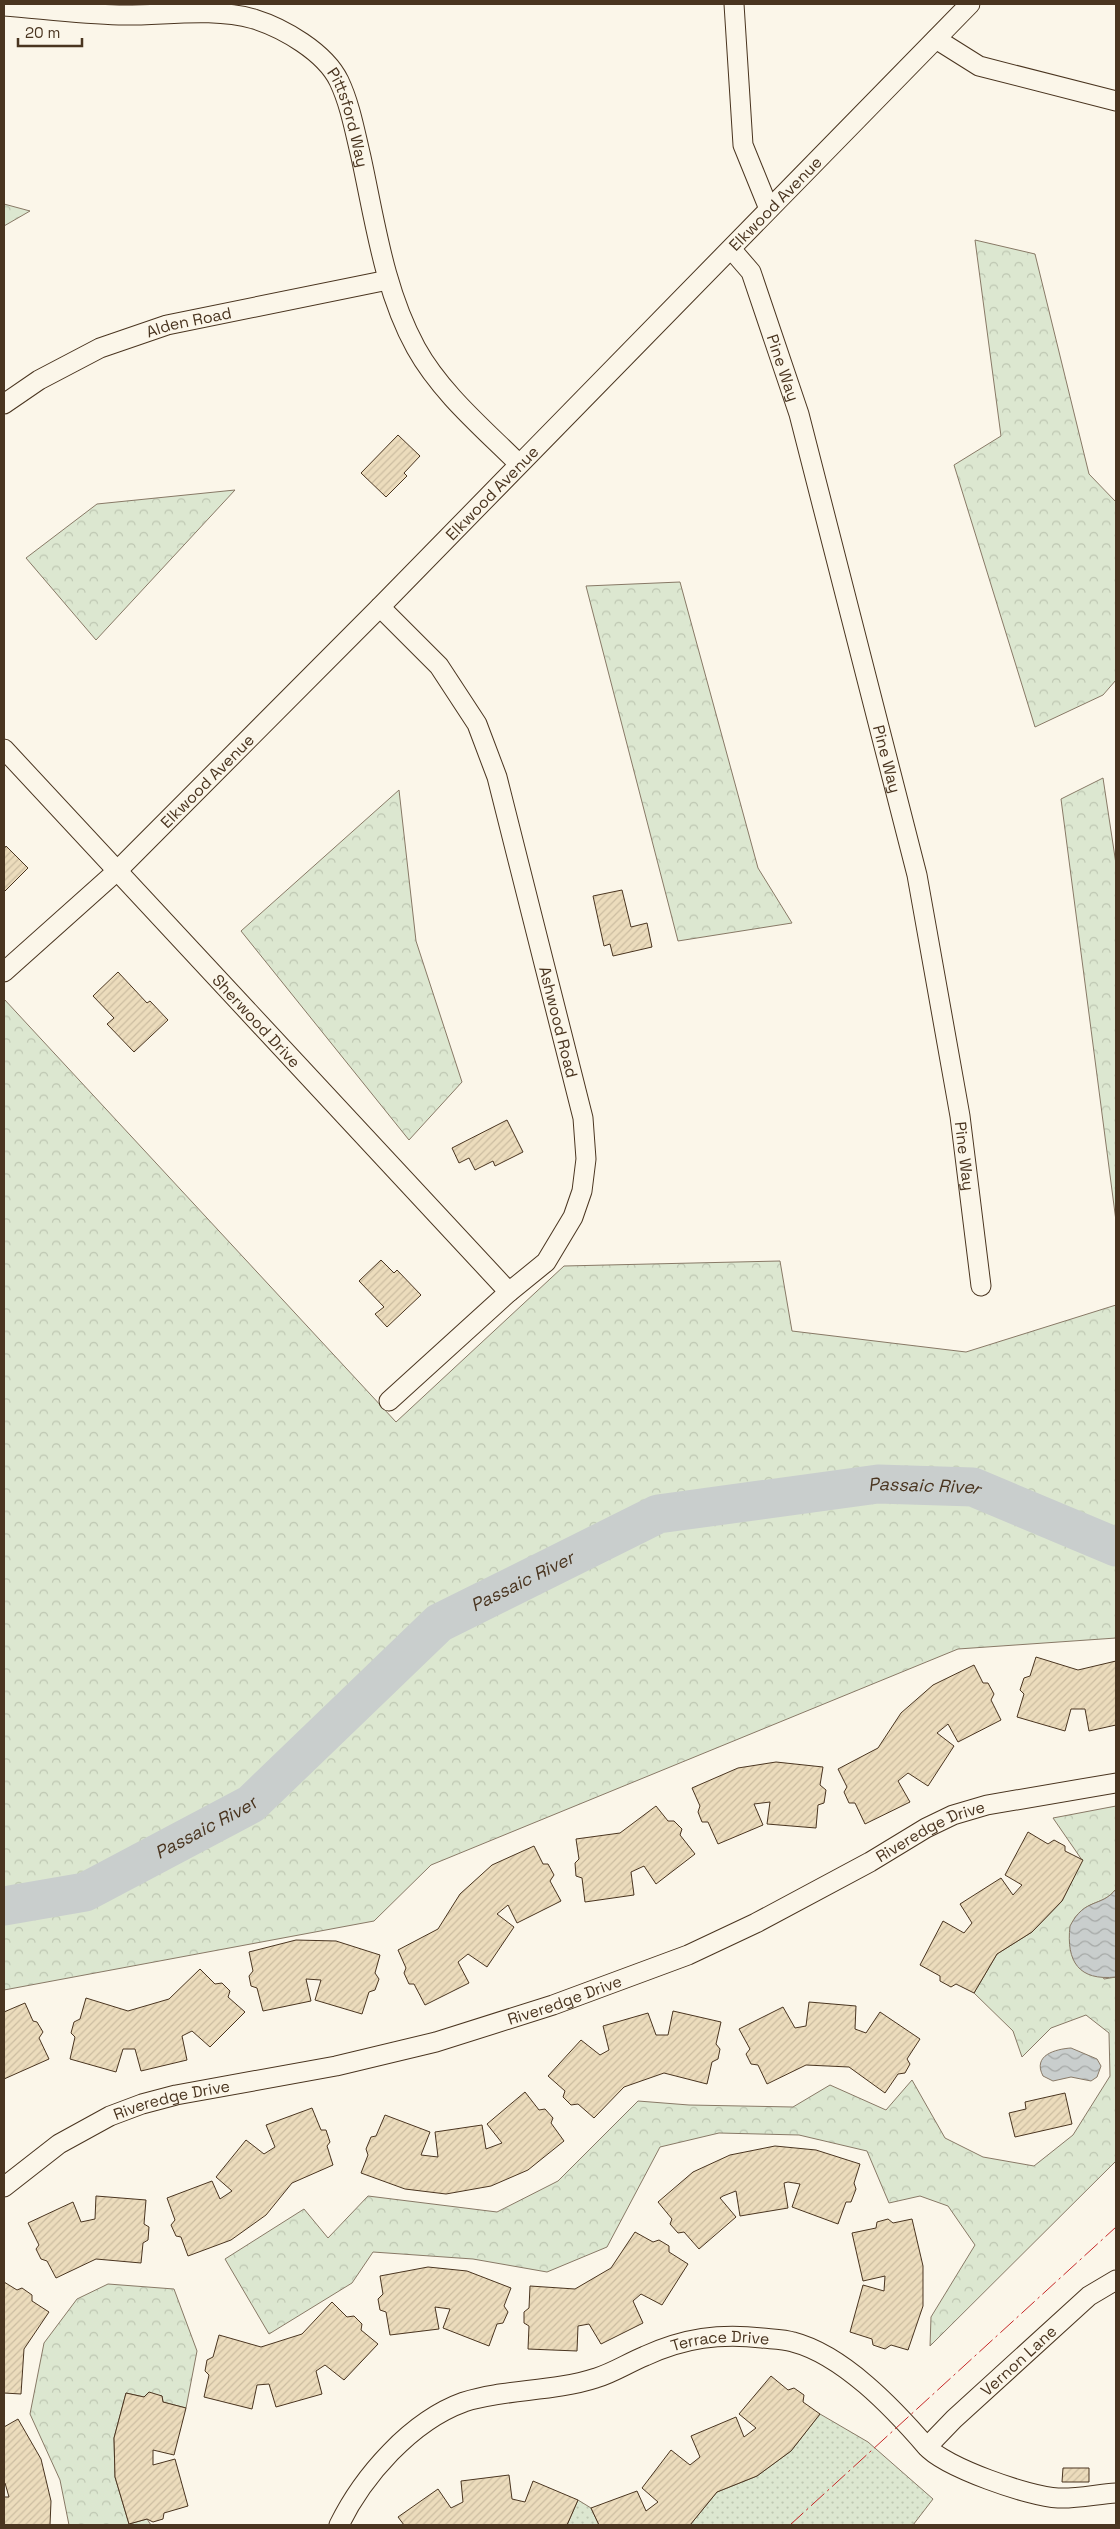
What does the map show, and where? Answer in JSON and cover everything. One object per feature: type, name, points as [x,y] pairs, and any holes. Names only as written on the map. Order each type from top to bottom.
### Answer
[{"type":"street","points":[[734,4],[743,145],[770,209]]},
{"type":"street","name":"Elkwood Avenue","points":[[4,972],[117,871],[732,250],[970,4]]},
{"type":"street","name":"Pittsford Way","points":[[4,6],[118,15],[216,13],[253,19],[283,31],[305,44],[339,80],[353,124],[388,280],[416,348],[434,374],[460,405],[519,464]]},
{"type":"street","points":[[936,39],[979,66],[1116,101]]},
{"type":"street","name":"Pine Way","points":[[732,250],[751,272],[799,414],[917,875],[960,1116],[981,1286]]},
{"type":"street","name":"Alden Road","points":[[4,404],[38,380],[100,348],[167,325],[388,280]]},
{"type":"street","name":"Ashwood Road","points":[[380,607],[439,666],[477,724],[497,777],[583,1118],[586,1159],[582,1191],[573,1217],[546,1262],[509,1292],[389,1401]]},
{"type":"street","name":"Sherwood Drive","points":[[4,750],[509,1292]]},
{"type":"street","name":"Riveredge Drive","points":[[4,2187],[59,2144],[110,2116],[134,2107],[176,2095],[336,2066],[436,2042],[553,2005],[688,1955],[756,1923],[870,1862],[926,1828],[953,1815],[994,1803],[1116,1783]]},
{"type":"street","name":"Vernon Lane","points":[[927,2447],[954,2419],[1089,2296],[1116,2280]]},
{"type":"street","name":"Terrace Drive","points":[[339,2525],[348,2506],[364,2482],[387,2456],[432,2419],[460,2404],[490,2397],[569,2387],[606,2375],[646,2355],[685,2340],[710,2336],[740,2335],[793,2342],[813,2350],[858,2379],[927,2447],[975,2474],[1030,2492],[1058,2498],[1116,2493]]},
{"type":"green space","points":[[4,204],[30,211],[4,226]]},
{"type":"green space","points":[[975,240],[1035,254],[1089,474],[1116,502],[1116,680],[1103,695],[1035,727],[954,465],[1001,436]]},
{"type":"green space","points":[[235,490],[96,640],[26,558],[97,504]]},
{"type":"green space","points":[[680,582],[758,868],[792,923],[678,941],[586,586]]},
{"type":"green space","points":[[1103,778],[1116,864],[1116,1221],[1061,799]]},
{"type":"green space","points":[[399,790],[416,941],[462,1082],[409,1140],[241,931]]},
{"type":"green space","points":[[4,999],[396,1422],[564,1266],[780,1261],[792,1331],[966,1352],[1116,1305],[1116,1638],[958,1649],[431,1865],[374,1921],[4,1990]]},
{"type":"green space","points":[[1116,1806],[1116,1889],[1106,1898],[1085,1908],[1074,1919],[1104,1979],[1116,1977],[1116,2161],[930,2346],[931,2317],[975,2245],[948,2206],[920,2196],[889,2203],[867,2151],[799,2135],[719,2133],[660,2147],[607,2247],[547,2272],[473,2259],[373,2252],[352,2283],[269,2334],[225,2259],[304,2209],[328,2238],[368,2196],[497,2212],[558,2181],[638,2101],[689,2105],[793,2107],[830,2085],[886,2110],[912,2080],[945,2138],[983,2157],[1034,2166],[1073,2135],[1110,2076],[1109,2033],[1086,2015],[1051,2028],[1022,2057],[1013,2031],[974,1993],[997,1954],[1032,1932],[1062,1901],[1082,1860],[1053,1818]]},
{"type":"green space","points":[[108,2284],[174,2289],[197,2351],[186,2408],[163,2402],[162,2396],[144,2397],[126,2393],[114,2438],[115,2477],[129,2524],[147,2519],[151,2525],[69,2525],[60,2480],[30,2414],[44,2343],[77,2299]]},
{"type":"green space","points":[[820,2414],[868,2442],[933,2499],[913,2525],[690,2525],[717,2492],[757,2476],[791,2451]]},
{"type":"green space","points":[[578,2500],[591,2508],[599,2525],[567,2525]]},
{"type":"water","points":[[1116,1889],[1116,1977],[1093,1976],[1084,1972],[1073,1959],[1069,1939],[1070,1926],[1081,1911],[1105,1899]]},
{"type":"water","points":[[1071,2048],[1097,2059],[1101,2066],[1097,2077],[1091,2081],[1071,2077],[1053,2081],[1043,2076],[1040,2069],[1041,2063],[1047,2054]]},
{"type":"building","points":[[398,435],[420,456],[404,473],[407,476],[386,497],[361,473]]},
{"type":"building","points":[[6,846],[28,868],[4,892],[4,849]]},
{"type":"building","points":[[622,890],[631,927],[647,923],[652,947],[613,956],[610,944],[604,946],[593,896]]},
{"type":"building","points":[[118,972],[147,1003],[150,1001],[168,1020],[134,1052],[107,1024],[114,1018],[93,996]]},
{"type":"building","points":[[507,1120],[523,1152],[495,1166],[493,1161],[475,1170],[469,1158],[459,1163],[452,1148]]},
{"type":"building","points":[[381,1260],[394,1273],[397,1270],[421,1295],[387,1327],[375,1314],[384,1307],[359,1281]]},
{"type":"building","points":[[1036,1657],[1078,1670],[1116,1661],[1116,1725],[1089,1731],[1085,1709],[1071,1709],[1065,1731],[1017,1717],[1024,1694],[1020,1690],[1024,1678],[1030,1676]]},
{"type":"building","points":[[974,1665],[983,1683],[988,1683],[994,1694],[991,1700],[1001,1720],[958,1742],[948,1724],[937,1733],[954,1746],[928,1786],[908,1773],[898,1781],[910,1802],[865,1824],[855,1803],[849,1803],[844,1792],[847,1787],[838,1769],[878,1748],[901,1713],[933,1685]]},
{"type":"building","points":[[776,1762],[823,1767],[820,1785],[826,1790],[824,1803],[818,1805],[816,1828],[767,1824],[770,1802],[754,1804],[763,1825],[718,1844],[708,1822],[702,1822],[698,1812],[700,1806],[692,1788],[738,1768]]},
{"type":"building","points":[[656,1806],[668,1821],[674,1821],[682,1829],[680,1835],[695,1854],[656,1884],[644,1866],[631,1872],[634,1895],[585,1902],[582,1878],[576,1876],[575,1863],[579,1859],[576,1839],[620,1833]]},
{"type":"building","points":[[1028,1832],[1048,1844],[1054,1840],[1065,1846],[1065,1851],[1083,1860],[1062,1901],[1032,1932],[997,1954],[974,1993],[956,1984],[951,1987],[940,1981],[940,1976],[920,1965],[943,1921],[964,1933],[972,1923],[960,1904],[1001,1878],[1013,1895],[1022,1885],[1005,1875]]},
{"type":"building","points":[[534,1846],[543,1864],[548,1864],[554,1875],[550,1881],[561,1901],[517,1923],[508,1905],[497,1914],[514,1927],[487,1967],[468,1954],[458,1962],[469,1983],[425,2005],[414,1984],[409,1984],[404,1973],[406,1968],[398,1950],[438,1929],[460,1894],[492,1865]]},
{"type":"building","points":[[296,1940],[336,1941],[380,1955],[375,1973],[379,1979],[375,1990],[369,1992],[362,2014],[315,2000],[321,1980],[306,1979],[311,2001],[263,2011],[257,1988],[251,1986],[249,1976],[253,1971],[249,1952]]},
{"type":"building","points":[[200,1969],[215,1984],[222,1983],[230,1991],[228,1997],[245,2012],[210,2047],[192,2031],[182,2036],[187,2060],[141,2071],[135,2049],[123,2049],[116,2072],[70,2059],[75,2037],[71,2033],[74,2022],[80,2019],[86,1998],[128,2011],[169,1999]]},
{"type":"building","points":[[809,2002],[856,2006],[855,2029],[866,2033],[880,2012],[920,2039],[907,2059],[910,2064],[905,2073],[898,2074],[885,2093],[849,2067],[806,2065],[767,2084],[758,2065],[751,2064],[746,2054],[750,2049],[739,2029],[783,2007],[795,2028],[806,2026]]},
{"type":"building","points":[[25,2003],[33,2021],[37,2022],[43,2032],[39,2038],[49,2059],[4,2079],[4,2012]]},
{"type":"building","points":[[673,2011],[721,2022],[716,2044],[720,2049],[718,2059],[712,2062],[707,2084],[664,2073],[624,2087],[594,2118],[578,2104],[571,2105],[563,2097],[565,2091],[548,2076],[581,2040],[600,2055],[609,2050],[603,2026],[648,2013],[656,2035],[668,2035]]},
{"type":"building","points":[[525,2092],[539,2110],[545,2109],[553,2118],[551,2123],[564,2141],[528,2170],[491,2186],[446,2194],[405,2189],[361,2173],[368,2155],[366,2149],[371,2137],[376,2136],[385,2115],[430,2132],[421,2155],[438,2157],[435,2132],[482,2125],[486,2149],[502,2143],[487,2124]]},
{"type":"building","points":[[1065,2093],[1072,2124],[1015,2137],[1009,2113],[1026,2109],[1025,2102]]},
{"type":"building","points":[[312,2108],[321,2130],[326,2130],[330,2142],[327,2146],[333,2165],[292,2183],[266,2215],[231,2240],[188,2256],[181,2237],[176,2236],[171,2225],[175,2220],[167,2198],[212,2181],[220,2199],[232,2191],[216,2177],[246,2140],[264,2154],[275,2147],[266,2125]]},
{"type":"building","points":[[775,2146],[816,2150],[860,2164],[854,2183],[856,2189],[851,2202],[846,2202],[838,2224],[792,2207],[800,2184],[788,2182],[784,2183],[788,2208],[740,2216],[736,2191],[720,2198],[736,2217],[699,2249],[684,2232],[678,2233],[670,2224],[672,2219],[658,2202],[693,2172],[730,2155]]},
{"type":"building","points":[[96,2196],[146,2200],[144,2224],[149,2227],[148,2240],[143,2243],[141,2263],[96,2259],[56,2278],[47,2261],[41,2259],[36,2249],[39,2245],[28,2223],[73,2202],[81,2222],[95,2219]]},
{"type":"building","points":[[888,2219],[893,2223],[912,2219],[923,2266],[923,2306],[908,2350],[891,2345],[885,2349],[873,2345],[872,2339],[850,2332],[863,2285],[884,2291],[885,2276],[863,2281],[852,2233],[876,2228],[877,2222]]},
{"type":"building","points":[[635,2232],[653,2242],[659,2240],[669,2246],[669,2252],[688,2264],[662,2305],[641,2294],[633,2301],[643,2323],[601,2344],[589,2324],[578,2326],[577,2351],[528,2349],[529,2326],[524,2323],[524,2312],[529,2308],[530,2286],[575,2289],[611,2268]]},
{"type":"building","points":[[428,2267],[467,2271],[511,2288],[504,2306],[508,2312],[503,2323],[497,2324],[489,2346],[443,2328],[450,2309],[435,2307],[439,2329],[390,2335],[386,2312],[380,2310],[378,2299],[383,2294],[380,2276]]},
{"type":"building","points":[[4,2282],[17,2290],[22,2288],[32,2295],[32,2301],[49,2312],[24,2349],[21,2394],[4,2393]]},
{"type":"building","points":[[332,2302],[347,2317],[354,2316],[362,2324],[361,2330],[378,2344],[344,2380],[325,2365],[316,2371],[322,2394],[276,2407],[269,2384],[257,2385],[252,2409],[204,2397],[209,2375],[205,2371],[207,2360],[213,2357],[219,2335],[261,2347],[302,2334]]},
{"type":"building","points":[[771,2376],[788,2390],[794,2388],[804,2395],[803,2402],[820,2414],[791,2451],[757,2476],[717,2492],[690,2525],[599,2525],[591,2508],[637,2491],[646,2511],[658,2502],[642,2488],[671,2450],[690,2465],[700,2457],[691,2436],[736,2417],[744,2437],[756,2428],[739,2414]]},
{"type":"building","points":[[149,2392],[162,2396],[163,2402],[186,2408],[174,2455],[153,2450],[153,2465],[175,2459],[188,2506],[164,2513],[163,2519],[153,2522],[147,2519],[129,2524],[115,2477],[114,2438],[126,2393],[144,2397]]},
{"type":"building","points":[[18,2419],[41,2459],[51,2501],[50,2525],[4,2525],[4,2497],[9,2497],[4,2484],[4,2427]]},
{"type":"building","points":[[1063,2468],[1089,2468],[1089,2482],[1062,2482]]},
{"type":"building","points":[[509,2475],[512,2499],[525,2502],[533,2481],[578,2500],[567,2525],[404,2525],[398,2517],[438,2489],[451,2508],[463,2502],[461,2481]]},
{"type":"waterway","name":"Passaic River","points":[[4,1906],[85,1892],[251,1804],[439,1623],[658,1514],[878,1484],[973,1487],[1116,1547]]},
{"type":"power","points":[[790,2525],[1116,2227]]}]
